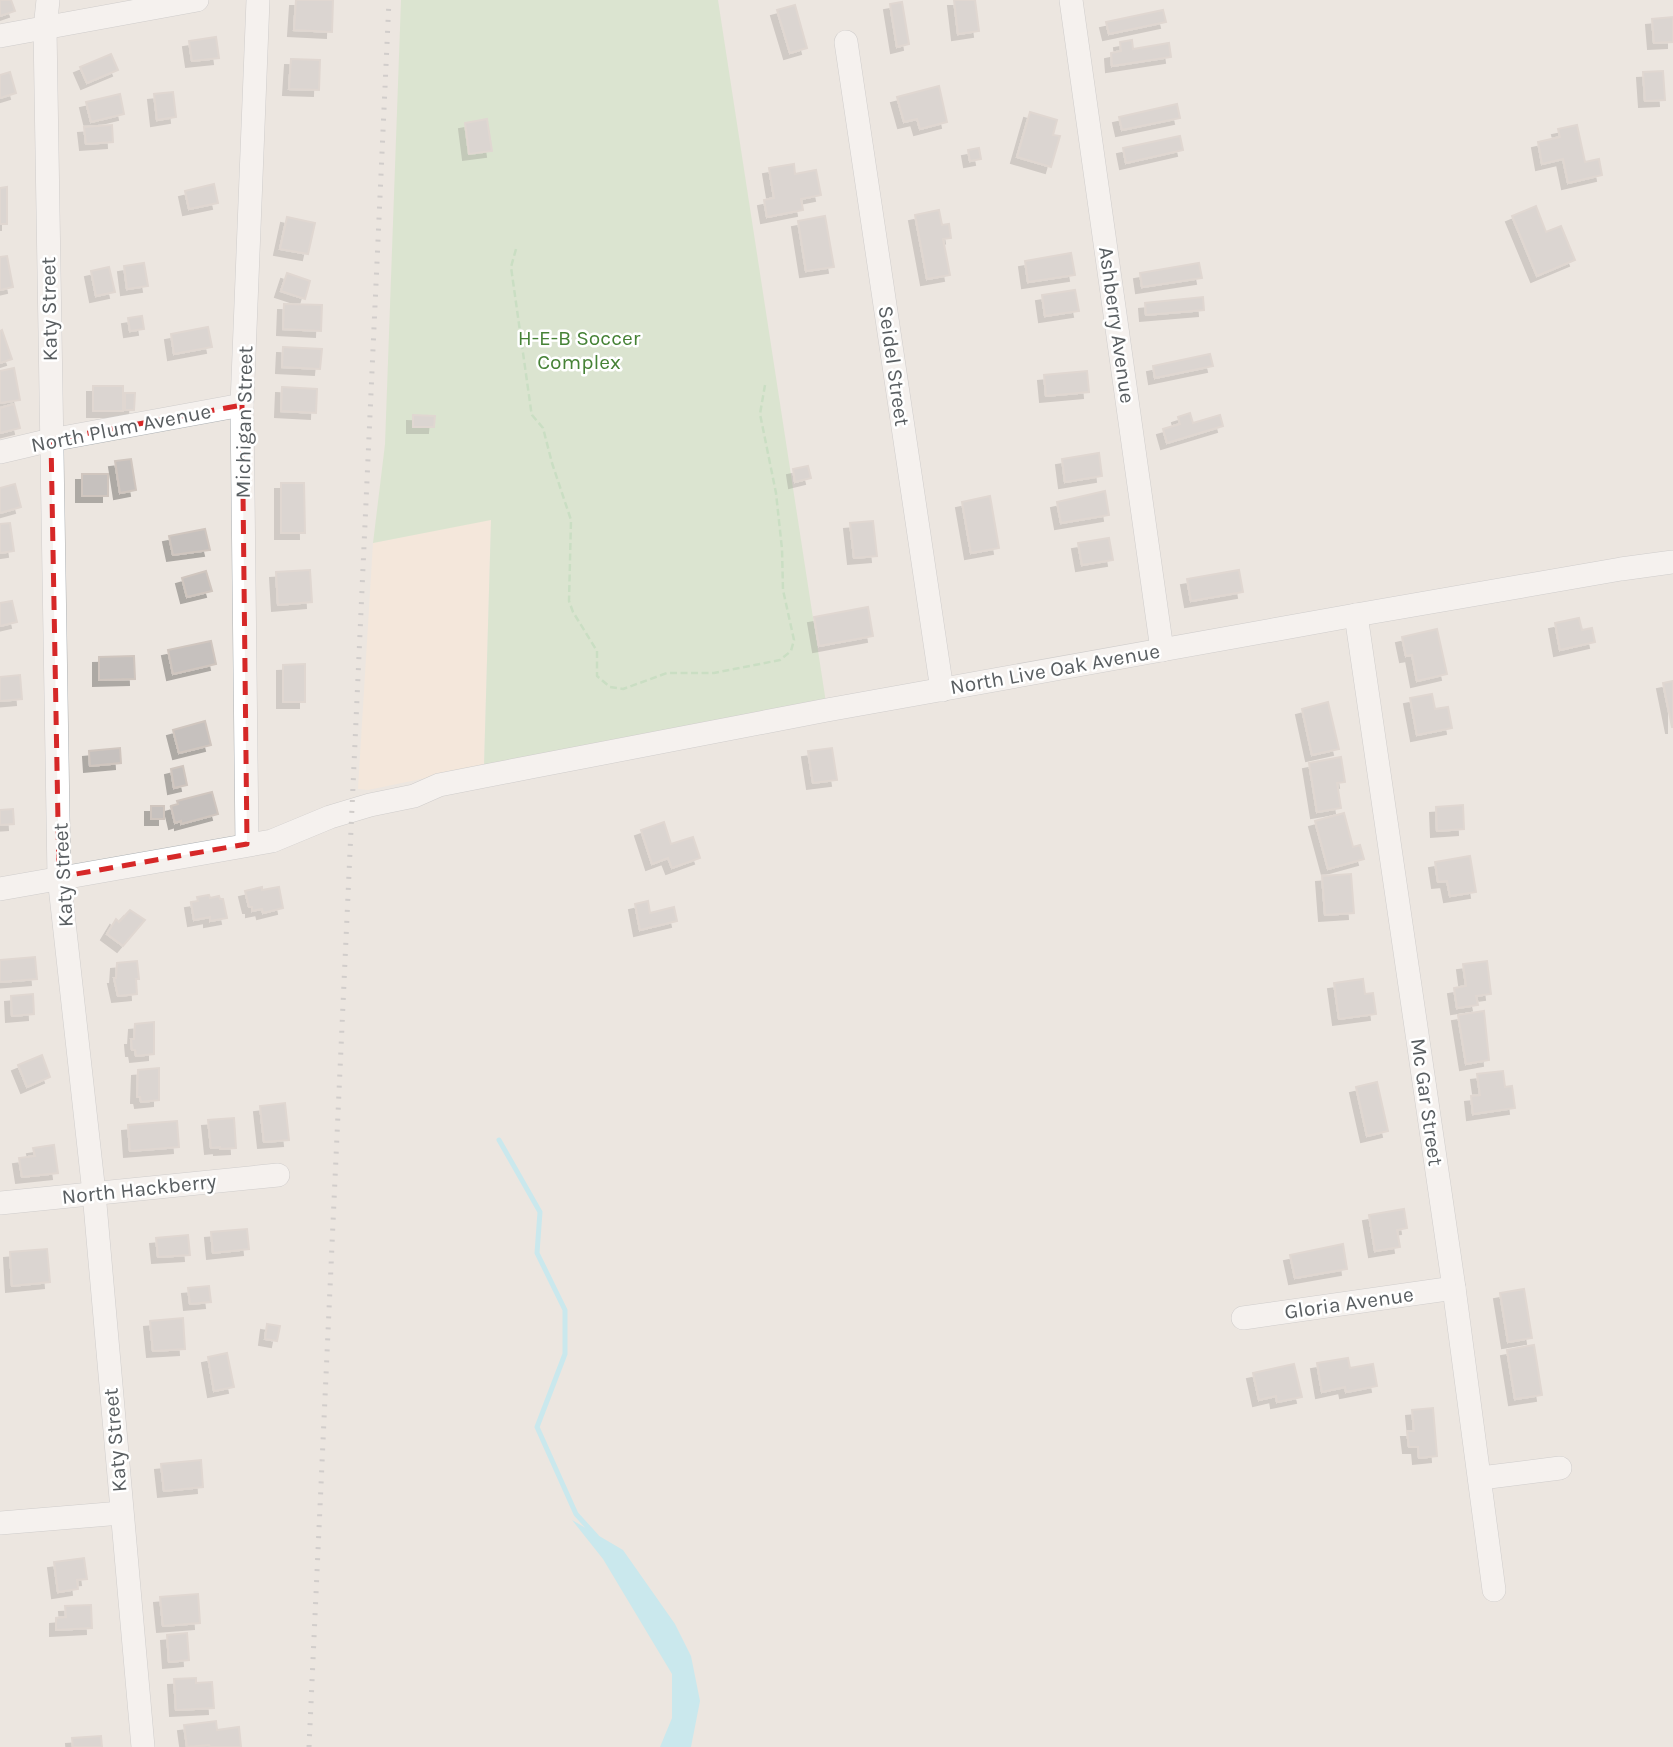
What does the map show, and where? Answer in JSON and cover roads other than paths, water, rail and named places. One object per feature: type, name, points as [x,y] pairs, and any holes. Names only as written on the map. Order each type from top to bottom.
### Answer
[{"type":"street","name":"Katy Street","points":[[48,0],[45,29],[60,877],[93,1192],[143,1747]]},
{"type":"street","points":[[0,36],[197,0]]},
{"type":"street","name":"Michigan Street","points":[[247,844],[242,405],[258,0]]},
{"type":"street","name":"Ashberry Avenue","points":[[1071,0],[1162,650]]},
{"type":"street","name":"Seidel Street","points":[[846,42],[942,690]]},
{"type":"street","name":"North Plum Avenue","points":[[0,452],[242,405]]},
{"type":"street","name":"North Live Oak Avenue","points":[[0,889],[247,844],[263,830],[312,812],[416,783],[439,785],[1162,650],[1673,562]]},
{"type":"street","name":"Mc Gar Street","points":[[1356,615],[1481,1478],[1494,1590]]},
{"type":"street","name":"North Hackberry","points":[[0,1203],[278,1175]]},
{"type":"street","name":"Gloria Avenue","points":[[1243,1318],[1454,1288]]},
{"type":"street","points":[[1481,1478],[1560,1468]]},
{"type":"street","points":[[0,1522],[121,1513]]},
{"type":"water","points":[[572,1520],[623,1550],[675,1624],[691,1656],[700,1701],[691,1747],[660,1747],[672,1718],[672,1674],[603,1559]]},
{"type":"waterway","points":[[499,1140],[540,1212],[537,1253],[565,1310],[565,1354],[537,1427],[576,1514],[596,1536]]},
{"type":"railway","points":[[309,1747],[389,0]]},
{"type":"park label","name":"H-E-B Soccer Complex","points":[[579,350]]}]
